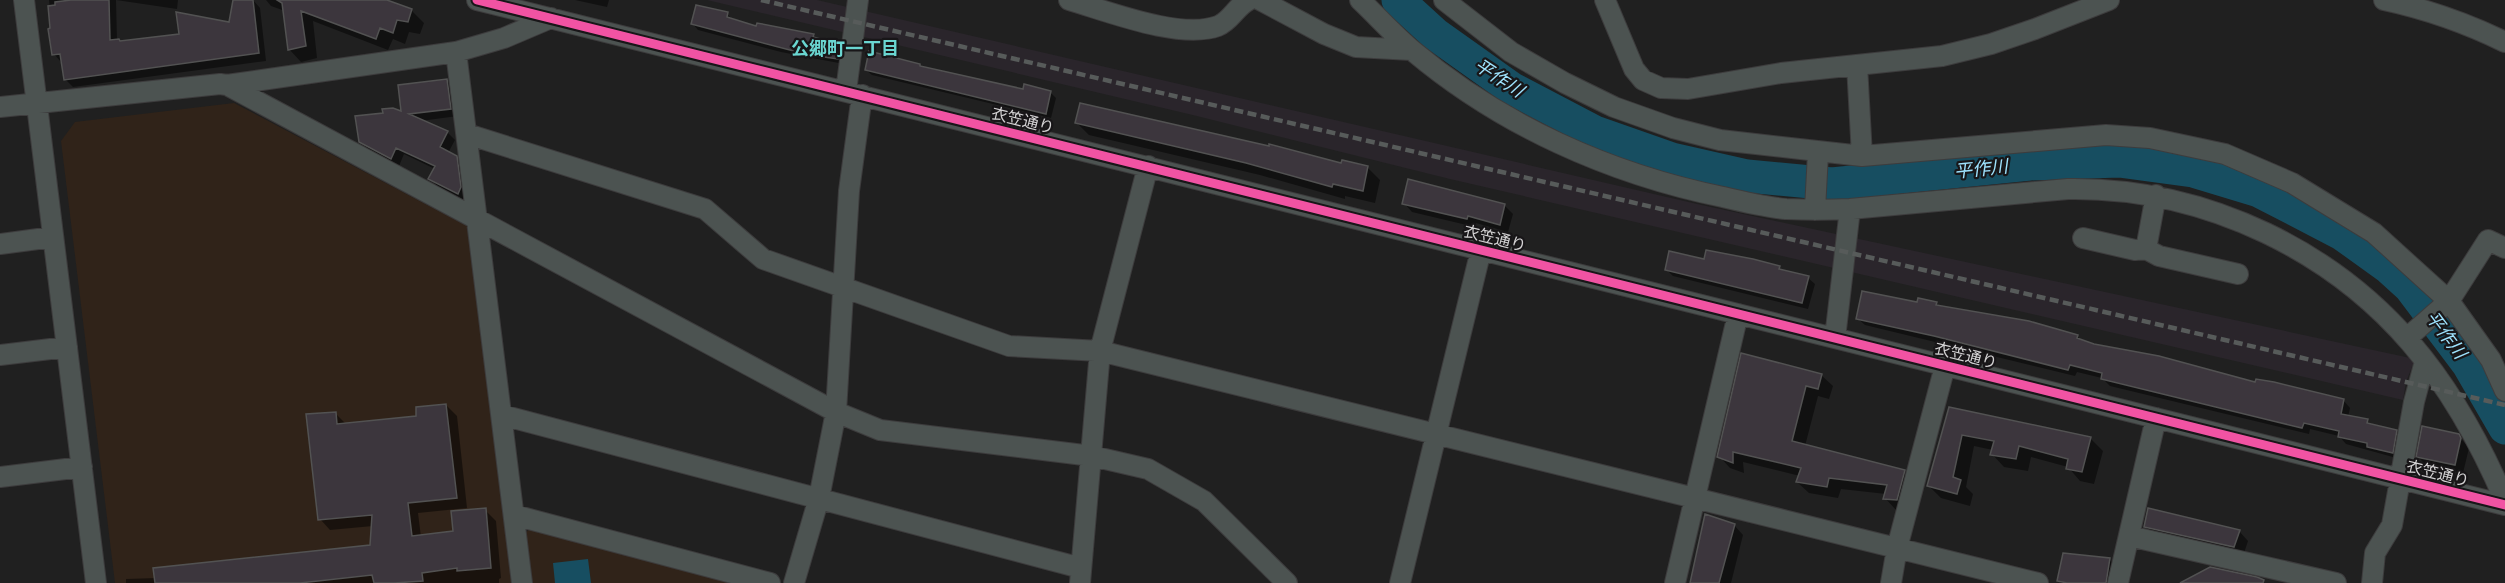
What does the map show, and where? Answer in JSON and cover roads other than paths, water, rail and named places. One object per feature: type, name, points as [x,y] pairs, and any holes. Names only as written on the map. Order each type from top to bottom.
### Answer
[{"type":"street","points":[[24,0],[96,583]]},
{"type":"street","name":"衣笠通り","points":[[477,0],[2505,505]]},
{"type":"street","points":[[794,583],[819,498],[836,412],[858,0]]},
{"type":"street","points":[[1069,0],[1155,25],[1179,30],[1199,30],[1219,26],[1249,0]]},
{"type":"street","points":[[1260,0],[1324,34],[1356,47],[1412,50]]},
{"type":"street","points":[[1360,0],[1412,50],[1493,108],[1586,156],[1620,170],[1726,198],[1784,209],[1850,209],[2068,189],[2113,189],[2156,195],[2193,204],[2237,219],[2319,260],[2352,284],[2410,336],[2458,406],[2480,445],[2505,501]]},
{"type":"street","points":[[1444,0],[1511,52],[1565,83],[1614,107],[1673,128],[1720,140],[1775,145],[1818,155],[1862,156],[2106,135],[2150,138],[2225,154],[2292,183],[2374,233],[2446,303],[2491,360],[2505,391]]},
{"type":"street","points":[[1605,0],[1634,69],[1644,80],[1661,88],[1688,89],[1781,73],[1942,56],[1991,44],[2109,0]]},
{"type":"street","points":[[2384,0],[2417,3],[2505,42]]},
{"type":"street","points":[[0,107],[227,85],[456,52],[504,38],[551,18]]},
{"type":"street","points":[[456,52],[522,583]]},
{"type":"street","points":[[1857,65],[1862,156]]},
{"type":"street","points":[[227,85],[836,412],[880,430],[1092,456],[1148,470],[1204,501],[1287,583]]},
{"type":"street","points":[[467,134],[705,209],[763,260],[1009,346],[1100,351],[1695,496],[2038,583]]},
{"type":"street","points":[[1815,208],[1818,155]]},
{"type":"street","points":[[502,416],[819,498],[1080,575],[1100,351],[1148,166]]},
{"type":"street","points":[[2146,249],[2156,195]]},
{"type":"street","points":[[1835,338],[1850,209]]},
{"type":"street","points":[[0,243],[53,237]]},
{"type":"street","points":[[2083,238],[2135,250],[2146,249],[2159,256],[2238,274]]},
{"type":"street","points":[[2410,336],[2446,303],[2488,240],[2505,248]]},
{"type":"street","points":[[1400,583],[1481,250]]},
{"type":"street","points":[[1675,583],[1738,314]]},
{"type":"street","points":[[0,355],[67,347]]},
{"type":"street","points":[[2372,583],[2375,553],[2392,525],[2419,376],[2425,361]]},
{"type":"street","points":[[1891,583],[1897,548],[1945,366]]},
{"type":"street","points":[[2118,583],[2156,418]]},
{"type":"street","points":[[0,477],[82,467]]},
{"type":"street","points":[[514,515],[770,583]]},
{"type":"street","points":[[2129,536],[2336,583]]},
{"type":"water","points":[[588,559],[591,583],[555,583],[553,563]]},
{"type":"waterway","name":"平作川","points":[[1398,0],[1435,34],[1511,88],[1595,132],[1672,159],[1747,176],[1832,184],[2030,164],[2119,161],[2193,171],[2259,191],[2342,234],[2388,267],[2410,287],[2468,364],[2505,428]]},
{"type":"railway","points":[[761,0],[2505,405]]},
{"type":"district","name":"公郷町一丁目","points":[[845,49]]}]
